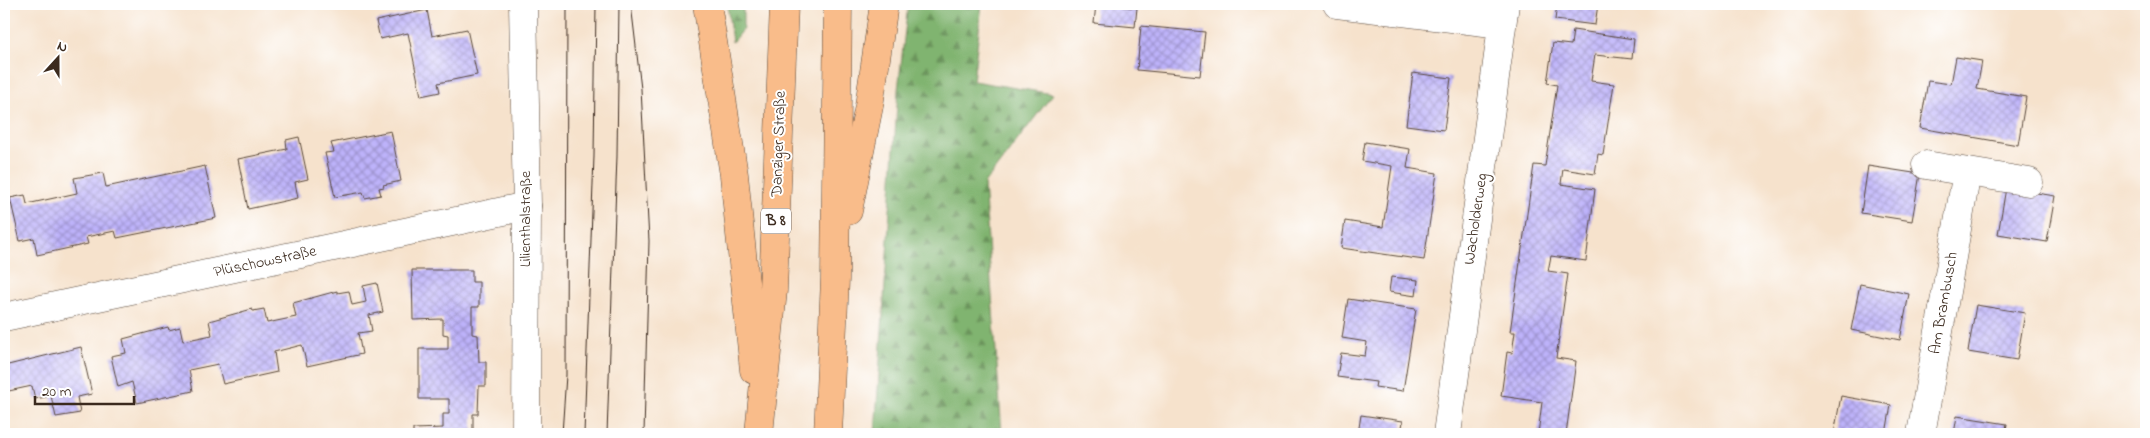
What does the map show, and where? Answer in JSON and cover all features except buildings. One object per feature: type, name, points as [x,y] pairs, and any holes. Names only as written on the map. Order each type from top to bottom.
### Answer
[{"type":"highway","points":[[707,4],[734,175],[743,284],[759,426]]},
{"type":"highway","name":"Danziger Straße","points":[[759,426],[773,290],[784,4]]},
{"type":"highway","points":[[828,434],[835,279],[838,4]]},
{"type":"highway","points":[[835,279],[868,106],[884,4]]},
{"type":"street","name":"Lilienthalstraße","points":[[523,4],[527,206],[526,434]]},
{"type":"street","points":[[1337,4],[1503,14]]},
{"type":"street","name":"Wacholderweg","points":[[1447,434],[1503,14]]},
{"type":"street","points":[[1926,165],[2029,182]]},
{"type":"street","name":"Am Brambusch","points":[[1921,434],[1967,172]]},
{"type":"street","name":"Plüschowstraße","points":[[4,317],[527,206]]},
{"type":"green space","points":[[727,4],[743,4],[743,29],[732,42]]},
{"type":"green space","points":[[908,4],[982,4],[973,81],[1053,94],[984,184],[1002,434],[875,434],[898,90]]},
{"type":"tram line","points":[[562,434],[566,375],[567,4]]},
{"type":"tram line","points":[[584,434],[594,156],[596,4]]},
{"type":"tram line","points":[[607,434],[617,156],[619,4]]},
{"type":"tram line","points":[[631,4],[641,89],[649,241],[644,434]]}]
